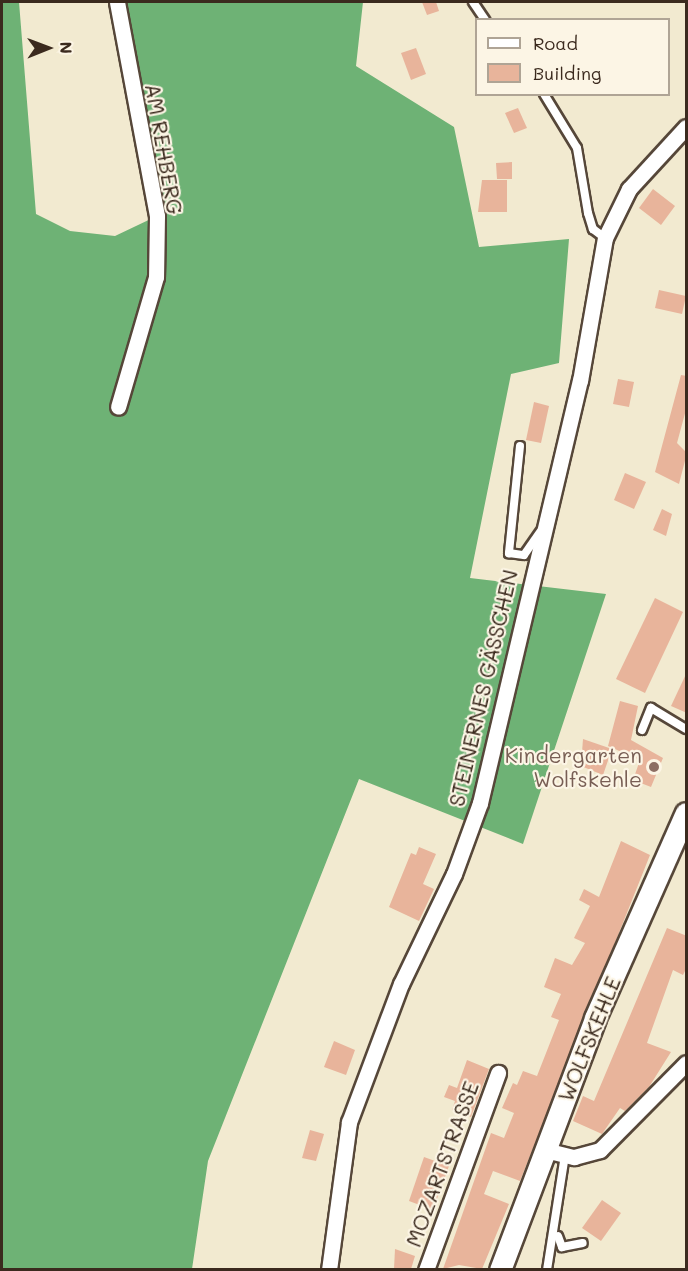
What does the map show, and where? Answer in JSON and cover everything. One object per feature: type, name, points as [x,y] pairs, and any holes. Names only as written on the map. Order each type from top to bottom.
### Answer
[{"type":"street","name":"AM REHBERG","points":[[117,2],[158,216],[154,287],[118,407]]},
{"type":"street","name":"STEINERNES GÄSSCHEN","points":[[329,1269],[349,1122],[401,984],[454,874],[480,803],[542,528],[580,381],[605,238],[629,189],[683,137]]},
{"type":"street","name":"WOLFSKEHLE","points":[[500,1269],[555,1152],[595,1018],[687,813]]},
{"type":"street","points":[[555,1152],[600,1150],[687,1063]]},
{"type":"street","name":"MOZARTSTRASSE","points":[[426,1269],[498,1073]]},
{"type":"lane","points":[[473,2],[484,18]]},
{"type":"lane","points":[[545,96],[577,148],[591,221],[605,238]]},
{"type":"lane","points":[[520,446],[509,553],[524,555],[542,528]]},
{"type":"lane","points":[[642,730],[651,708],[687,729]]},
{"type":"lane","points":[[555,1152],[558,1228],[562,1247],[583,1243]]},
{"type":"lane","points":[[547,1269],[558,1228]]},
{"type":"green space","points":[[2,2],[19,2],[36,214],[70,231],[115,236],[157,216],[117,2],[363,2],[356,66],[454,127],[479,247],[569,239],[559,363],[511,374],[470,578],[606,594],[523,844],[359,779],[208,1161],[192,1269],[2,1270]]},
{"type":"building","points":[[422,2],[436,2],[439,11],[427,15]]},
{"type":"building","points":[[416,48],[426,74],[411,80],[401,53]]},
{"type":"building","points":[[518,108],[527,128],[514,133],[505,113]]},
{"type":"building","points":[[512,162],[512,179],[497,179],[496,163]]},
{"type":"building","points":[[482,180],[507,180],[507,212],[478,212]]},
{"type":"building","points":[[653,189],[675,206],[661,225],[639,208]]},
{"type":"building","points":[[659,290],[686,296],[682,314],[655,308]]},
{"type":"building","points":[[681,375],[687,376],[687,406],[677,443],[687,453],[679,484],[655,472]]},
{"type":"building","points":[[618,379],[634,382],[629,407],[613,404]]},
{"type":"building","points":[[534,402],[549,406],[541,443],[526,440]]},
{"type":"building","points":[[625,473],[646,482],[634,509],[614,500]]},
{"type":"building","points":[[662,509],[672,514],[666,536],[653,530]]},
{"type":"building","points":[[655,598],[683,612],[645,693],[616,679]]},
{"type":"building","points":[[687,672],[687,713],[671,706]]},
{"type":"building","points":[[620,701],[638,706],[631,740],[663,758],[651,787],[633,780],[640,760],[608,746]]},
{"type":"building","points":[[583,739],[612,749],[603,775],[581,766]]},
{"type":"building","points":[[621,841],[650,855],[520,1181],[493,1171],[484,1194],[509,1204],[482,1269],[459,1265],[443,1269],[491,1133],[504,1138],[514,1113],[502,1108],[513,1083],[517,1085],[523,1071],[537,1076],[559,1020],[551,1017],[561,994],[544,987],[555,958],[572,965],[585,943],[574,938],[590,906],[579,900],[584,889],[599,897]]},
{"type":"building","points":[[419,847],[436,854],[423,884],[434,889],[419,921],[389,907],[411,853],[416,855]]},
{"type":"building","points":[[667,928],[687,936],[687,967],[683,975],[673,970],[647,1043],[671,1052],[649,1087],[625,1111],[620,1108],[602,1134],[573,1121],[583,1096],[594,1101]]},
{"type":"building","points":[[334,1041],[355,1050],[346,1075],[324,1067]]},
{"type":"building","points":[[467,1060],[489,1069],[471,1117],[452,1110],[455,1101],[444,1097],[449,1085],[457,1088]]},
{"type":"building","points":[[310,1130],[324,1134],[316,1161],[302,1158]]},
{"type":"building","points":[[424,1157],[449,1166],[433,1210],[409,1201]]},
{"type":"building","points":[[602,1200],[621,1213],[601,1241],[582,1228]]},
{"type":"building","points":[[395,1249],[415,1256],[411,1269],[394,1269]]},
{"type":"place","name":"Kindergarten Wolfskehle","points":[[654,767]]}]
